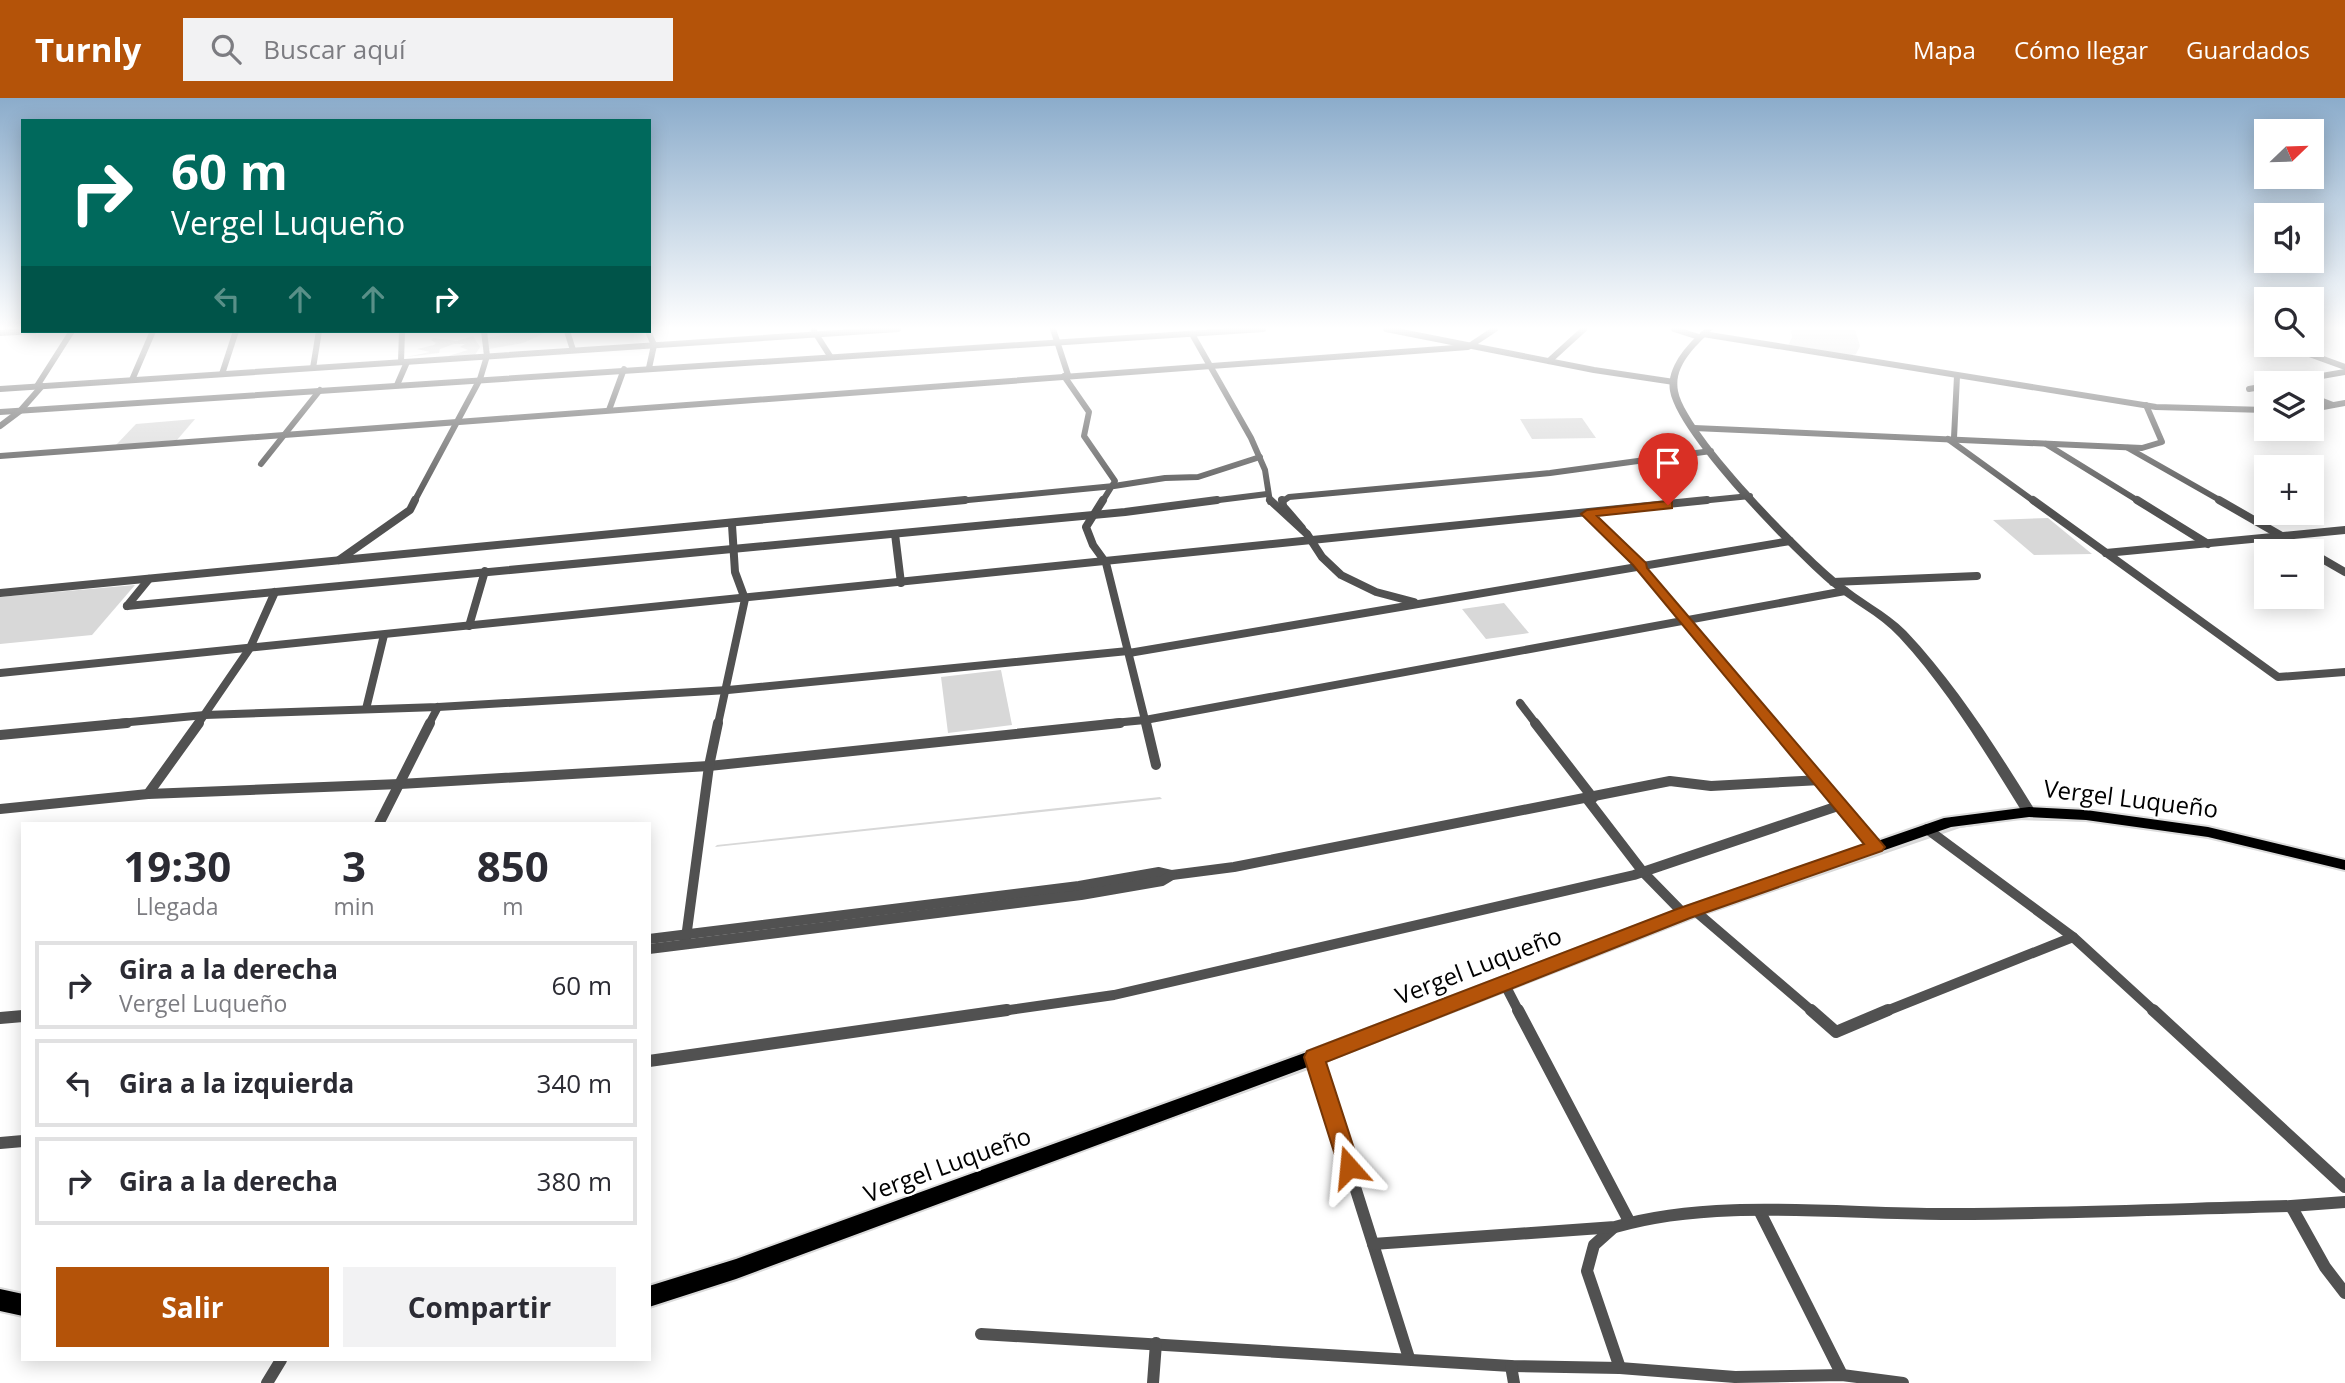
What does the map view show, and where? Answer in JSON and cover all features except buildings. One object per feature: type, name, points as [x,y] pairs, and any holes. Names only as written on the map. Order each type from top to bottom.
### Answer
[{"type":"main road","name":"Vergel Luqueño","points":[[651,1296],[736,1269],[1314,1057],[1689,912],[1927,829],[1972,818],[2029,812],[2086,815],[2208,832],[2345,865]]},
{"type":"main road","points":[[0,1300],[21,1305]]},
{"type":"street","points":[[0,426],[20,411],[37,389]]},
{"type":"street","points":[[0,412],[336,389]]},
{"type":"street","points":[[338,561],[410,510],[474,389]]},
{"type":"street","points":[[609,410],[617,389]]},
{"type":"street","points":[[0,456],[892,389]]},
{"type":"street","points":[[1074,389],[1089,412],[1084,436],[1113,476],[1114,486],[1086,527],[1093,545],[1106,563],[1156,765]]},
{"type":"street","points":[[1222,389],[1260,457],[1265,470],[1266,494],[1313,541],[1320,555],[1363,587],[1380,594],[1420,603]]},
{"type":"street","points":[[1675,389],[1676,400],[1711,452],[1790,541],[1833,583],[1892,624],[1923,659],[1968,714],[2029,812]]},
{"type":"street","points":[[1950,438],[1956,389]]},
{"type":"street","points":[[2042,389],[2146,405],[2254,410]]},
{"type":"street","points":[[261,464],[320,390]]},
{"type":"street","points":[[2324,402],[2333,405]]},
{"type":"street","points":[[2324,407],[2345,403]]},
{"type":"street","points":[[1694,428],[2150,447],[2162,442],[2146,405]]},
{"type":"street","points":[[1950,438],[2277,677],[2345,671]]},
{"type":"street","points":[[2045,444],[2208,544]]},
{"type":"street","points":[[2127,447],[2287,539]]},
{"type":"street","points":[[1279,507],[1282,500],[1289,497],[1550,473],[1711,452]]},
{"type":"street","points":[[0,593],[732,525],[1114,486],[1159,478],[1198,477],[1260,457]]},
{"type":"street","points":[[149,579],[127,606],[1093,515],[1266,494]]},
{"type":"street","points":[[0,673],[1750,496]]},
{"type":"street","points":[[1587,514],[1640,566],[1876,847]]},
{"type":"street","points":[[686,939],[709,766],[728,690],[745,599],[734,574],[736,550],[732,525]]},
{"type":"street","points":[[2106,553],[2345,530]]},
{"type":"street","points":[[895,534],[901,583]]},
{"type":"street","points":[[0,735],[205,715],[439,707],[728,690],[1129,652],[1790,541]]},
{"type":"street","points":[[2324,560],[2345,572]]},
{"type":"street","points":[[469,626],[485,571]]},
{"type":"street","points":[[1833,583],[1977,576]]},
{"type":"street","points":[[0,808],[148,794],[400,784],[709,766],[1145,720],[1845,591]]},
{"type":"street","points":[[148,794],[250,648],[275,592]]},
{"type":"street","points":[[366,709],[384,635]]},
{"type":"street","points":[[1520,703],[1643,872],[1836,1032],[1975,974],[2073,937]]},
{"type":"street","points":[[380,822],[439,707]]},
{"type":"street","points":[[651,939],[686,939],[1081,895],[1162,881],[1172,875],[1234,867],[1677,780],[1711,786],[1821,780]]},
{"type":"street","points":[[651,1061],[1114,995],[1643,872],[1841,805]]},
{"type":"street","points":[[1927,829],[2073,937],[2345,1187]]},
{"type":"street","points":[[651,948],[686,939]]},
{"type":"street","points":[[1504,983],[1629,1221]]},
{"type":"street","points":[[0,1018],[21,1016]]},
{"type":"street","points":[[1314,1057],[1409,1358]]},
{"type":"street","points":[[0,1143],[21,1141]]},
{"type":"street","points":[[1620,1368],[1587,1271],[1594,1245],[1615,1227],[1629,1221],[1759,1210],[1942,1213],[2291,1206],[2345,1202]]},
{"type":"street","points":[[2291,1206],[2325,1267],[2345,1293]]},
{"type":"street","points":[[1759,1210],[1842,1375]]},
{"type":"street","points":[[1373,1244],[1615,1227]]},
{"type":"street","points":[[981,1334],[1409,1358],[1511,1367],[1620,1368],[1736,1380],[1842,1375],[1903,1383]]},
{"type":"street","points":[[1153,1383],[1156,1343]]},
{"type":"street","points":[[267,1383],[280,1361]]},
{"type":"street","points":[[1511,1367],[1514,1383]]},
{"type":"shaded area","points":[[1582,418],[1596,438],[1532,439],[1520,419]]},
{"type":"shaded area","points":[[195,419],[177,440],[116,445],[136,424]]},
{"type":"shaded area","points":[[2048,518],[2092,554],[2034,555],[1993,520]]},
{"type":"shaded area","points":[[135,585],[92,635],[0,644],[0,597]]},
{"type":"shaded area","points":[[1504,603],[1529,633],[1486,639],[1462,609]]},
{"type":"shaded area","points":[[1001,670],[1012,725],[948,733],[941,677]]},
{"type":"shaded area","points":[[1160,797],[1162,799],[715,847],[717,845]]},
{"type":"shaded area","points":[[2052,817],[2142,825],[2245,844],[2097,822],[2016,820],[1960,828],[1694,919],[1308,1070],[651,1308],[651,1304],[1307,1067],[1692,917],[1958,826],[1993,820]]},
{"type":"shaded area","points":[[2246,844],[2319,860],[2345,870]]},
{"type":"route","points":[[1349,1167],[1314,1057],[1684,914],[1876,847],[1639,566],[1642,566],[1587,514],[1668,505]]}]
